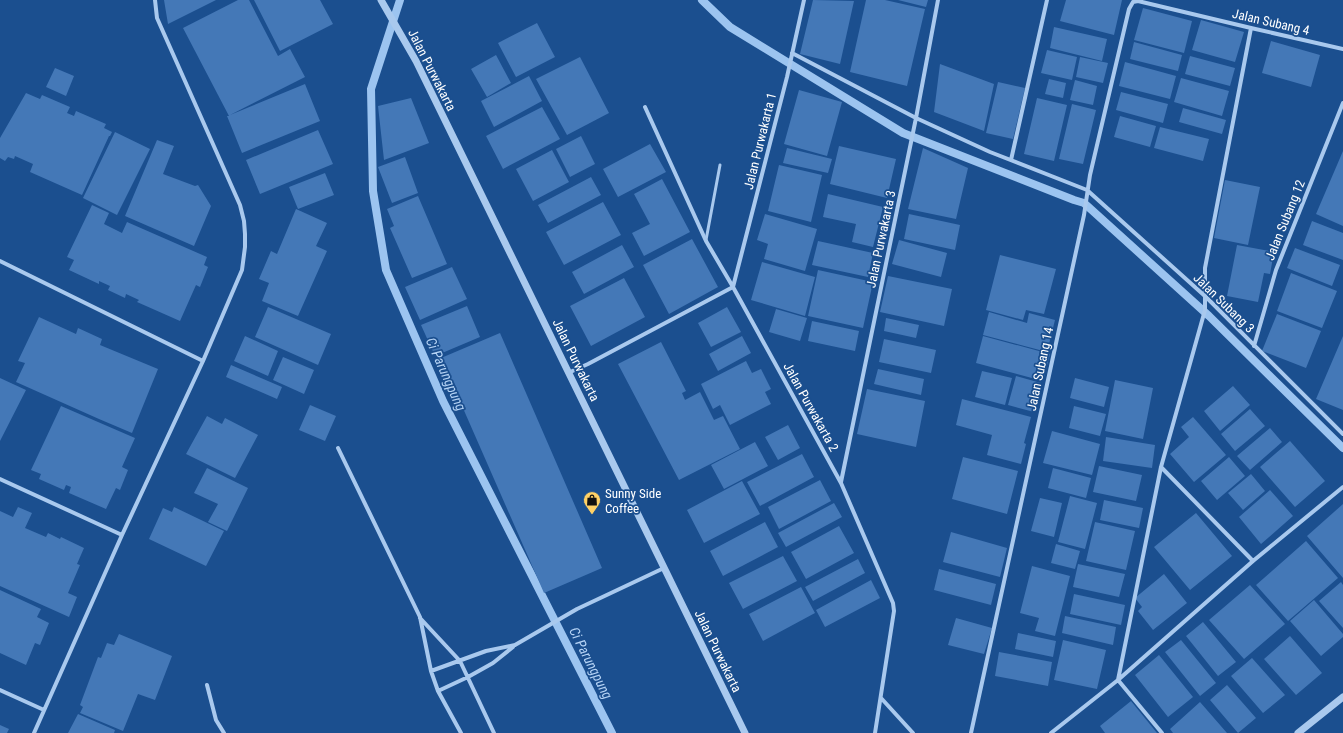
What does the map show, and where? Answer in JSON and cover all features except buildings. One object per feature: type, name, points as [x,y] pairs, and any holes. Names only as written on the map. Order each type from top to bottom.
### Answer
[{"type":"street","points":[[34,733],[122,535],[203,361],[242,270],[245,247],[244,221],[240,205],[157,18],[155,0]]},
{"type":"street","name":"Jalan Purwakarta","points":[[381,0],[416,62],[745,733]]},
{"type":"street","name":"Jalan Purwakarta 1","points":[[733,287],[787,77],[804,0]]},
{"type":"street","name":"Jalan Purwakarta 3","points":[[841,483],[914,130],[938,0]]},
{"type":"street","points":[[1011,160],[1047,0]]},
{"type":"street","name":"Jalan Subang 4","points":[[1129,9],[1133,2],[1138,1],[1343,49]]},
{"type":"street","name":"Jalan Subang 14","points":[[971,733],[1084,215],[1087,190],[1129,9]]},
{"type":"street","points":[[1118,680],[1161,467],[1205,310],[1205,268],[1251,28]]},
{"type":"street","points":[[791,56],[916,118],[990,152],[1087,190]]},
{"type":"street","name":"Jalan Subang 12","points":[[1254,346],[1276,270],[1343,103]]},
{"type":"street","name":"Jalan Purwakarta 2","points":[[645,107],[706,241],[841,483],[894,607],[876,733]]},
{"type":"street","name":"Jalan Subang 3","points":[[1087,190],[1206,297],[1343,434]]},
{"type":"street","points":[[0,261],[203,361]]},
{"type":"street","points":[[568,373],[588,364],[733,287]]},
{"type":"street","points":[[338,448],[420,617],[431,671],[438,691],[461,733]]},
{"type":"street","points":[[1161,467],[1253,561]]},
{"type":"street","points":[[0,479],[122,535]]},
{"type":"street","points":[[1051,733],[1118,680],[1253,561],[1343,487]]},
{"type":"street","points":[[438,691],[493,663],[515,645],[577,609],[664,568]]},
{"type":"street","points":[[420,617],[460,661],[494,733]]},
{"type":"street","points":[[431,671],[486,651],[515,645]]},
{"type":"street","points":[[1118,680],[1162,733]]},
{"type":"street","points":[[207,685],[216,720],[224,733]]},
{"type":"street","points":[[0,690],[44,710]]},
{"type":"street","points":[[1298,733],[1343,697]]},
{"type":"street","points":[[881,698],[913,733]]},
{"type":"lane","points":[[706,241],[720,165]]},
{"type":"waterway","name":"Ci Parungpung","points":[[400,0],[371,89],[373,191],[386,270],[443,401],[612,733]]},
{"type":"waterway","points":[[702,0],[730,27],[903,133],[1084,203],[1209,316],[1343,448]]},
{"type":"place","name":"Sunny Side Coffee","points":[[592,515]]}]
